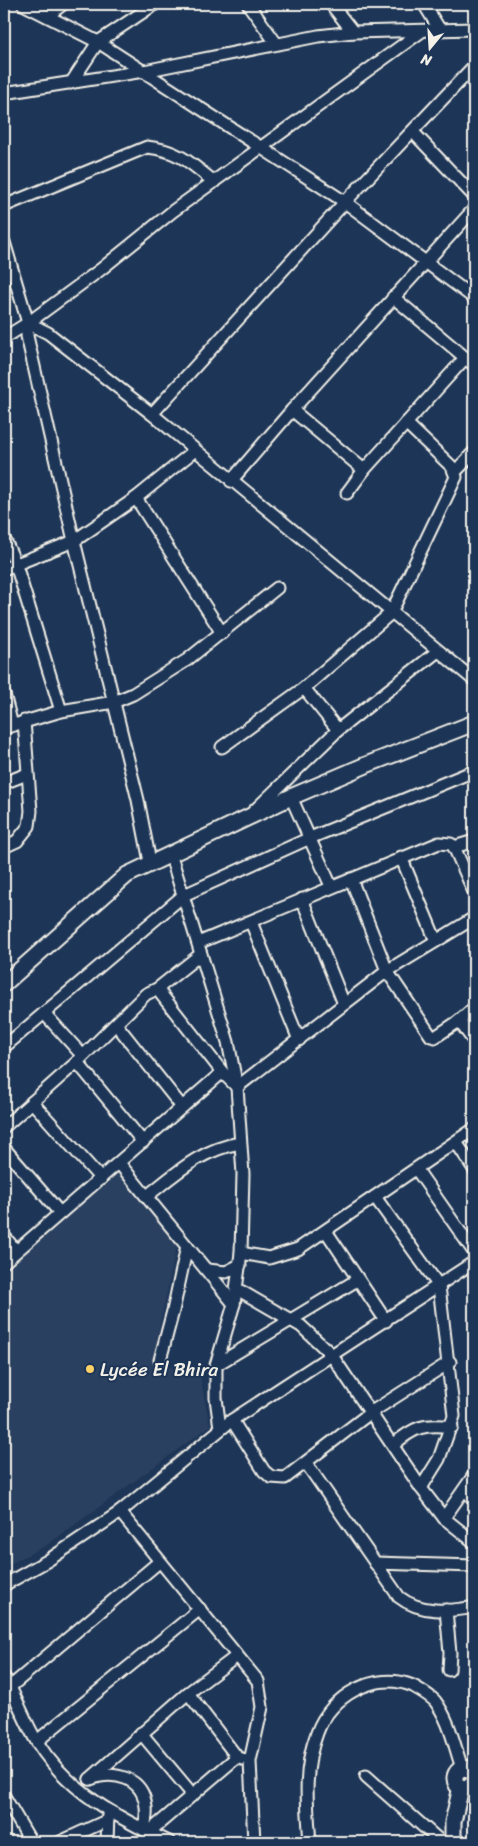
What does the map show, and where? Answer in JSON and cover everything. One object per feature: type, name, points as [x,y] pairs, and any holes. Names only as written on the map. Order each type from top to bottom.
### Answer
[{"type":"street","points":[[23,4],[98,42],[345,202],[427,260],[474,298]]},
{"type":"street","points":[[47,16],[63,4]]},
{"type":"street","points":[[71,83],[98,42],[155,4]]},
{"type":"street","points":[[248,4],[276,43]]},
{"type":"street","points":[[331,4],[353,32]]},
{"type":"street","points":[[424,4],[440,30]]},
{"type":"street","points":[[4,93],[144,72],[276,43],[353,32],[470,29]]},
{"type":"street","points":[[4,338],[28,323],[100,270],[173,211],[262,149],[422,31]]},
{"type":"street","points":[[152,414],[345,202],[474,66]]},
{"type":"street","points":[[413,132],[474,196]]},
{"type":"street","points":[[4,206],[147,147],[165,148],[183,156],[214,182]]},
{"type":"street","points":[[231,481],[292,410],[474,209]]},
{"type":"street","points":[[4,242],[28,323],[28,336],[74,541],[138,800],[150,862]]},
{"type":"street","points":[[393,297],[474,365]]},
{"type":"street","points":[[28,323],[48,333],[152,414],[194,452],[391,613],[438,651],[473,675]]},
{"type":"street","points":[[347,493],[364,470],[465,358]]},
{"type":"street","points":[[292,410],[364,470]]},
{"type":"street","points":[[406,423],[456,471]]},
{"type":"street","points":[[4,569],[74,541],[136,498],[194,452]]},
{"type":"street","points":[[222,747],[304,688],[391,613],[454,481],[456,471],[474,452]]},
{"type":"street","points":[[136,498],[222,633]]},
{"type":"street","points":[[4,538],[16,565],[61,711]]},
{"type":"street","points":[[4,694],[8,726],[61,711],[114,702],[133,694],[161,678],[222,633],[277,588]]},
{"type":"street","points":[[246,818],[338,730],[438,651]]},
{"type":"street","points":[[304,688],[338,730]]},
{"type":"street","points":[[4,847],[18,841],[29,826],[30,811],[24,721]]},
{"type":"street","points":[[4,984],[116,884],[127,875],[150,862],[291,797],[366,765],[474,723]]},
{"type":"street","points":[[4,1047],[184,895],[310,838],[474,771]]},
{"type":"street","points":[[4,782],[27,774]]},
{"type":"street","points":[[291,797],[331,886]]},
{"type":"street","points":[[454,847],[474,841]]},
{"type":"street","points":[[198,943],[251,922],[331,886],[439,843],[451,844],[454,847],[474,892]]},
{"type":"street","points":[[170,853],[228,1042],[236,1087],[243,1174],[241,1259],[234,1304],[216,1365],[216,1398],[220,1428]]},
{"type":"street","points":[[401,858],[436,941]]},
{"type":"street","points":[[351,879],[388,972],[431,1036],[435,1037],[474,1008]]},
{"type":"street","points":[[302,899],[344,1004]]},
{"type":"street","points":[[236,1087],[388,972],[474,918]]},
{"type":"street","points":[[251,922],[299,1040]]},
{"type":"street","points":[[4,1127],[80,1059],[146,994],[157,989],[201,954]]},
{"type":"street","points":[[157,989],[236,1087]]},
{"type":"street","points":[[44,1013],[143,1142]]},
{"type":"street","points":[[458,1021],[474,1041]]},
{"type":"street","points":[[116,1024],[182,1107]]},
{"type":"street","points":[[4,1262],[223,1073]]},
{"type":"street","points":[[32,1102],[101,1179]]},
{"type":"street","points":[[208,1270],[226,1272],[241,1259],[269,1258],[289,1254],[417,1170],[474,1129]]},
{"type":"street","points":[[456,1142],[474,1169]]},
{"type":"street","points":[[147,1196],[196,1157],[217,1148],[240,1143]]},
{"type":"street","points":[[4,1148],[60,1213]]},
{"type":"street","points":[[119,1163],[234,1304]]},
{"type":"street","points":[[417,1170],[474,1252]]},
{"type":"street","points":[[375,1197],[439,1286],[450,1362],[454,1416],[452,1427],[439,1459],[421,1488]]},
{"type":"street","points":[[326,1231],[386,1321]]},
{"type":"street","points":[[4,1236],[16,1251]]},
{"type":"street","points":[[160,1360],[187,1246]]},
{"type":"street","points":[[4,1585],[47,1561],[120,1512],[220,1428],[474,1262]]},
{"type":"street","points":[[216,1365],[357,1280]]},
{"type":"street","points":[[236,1289],[313,1336],[331,1354],[421,1488],[444,1518],[474,1542]]},
{"type":"street","points":[[232,1420],[256,1459],[271,1477],[285,1478],[370,1414],[450,1362]]},
{"type":"street","points":[[393,1445],[416,1428],[434,1424],[452,1427]]},
{"type":"street","points":[[306,1463],[399,1597],[409,1605],[446,1610],[474,1607]]},
{"type":"street","points":[[444,1518],[474,1475]]},
{"type":"street","points":[[465,1489],[474,1500]]},
{"type":"street","points":[[120,1512],[258,1681],[262,1708],[250,1761],[254,1842]]},
{"type":"street","points":[[159,1562],[7,1682],[37,1741],[53,1763],[79,1790],[108,1816],[169,1842]]},
{"type":"street","points":[[375,1563],[474,1566]]},
{"type":"street","points":[[37,1741],[200,1609]]},
{"type":"street","points":[[446,1610],[450,1670]]},
{"type":"street","points":[[79,1790],[188,1693],[237,1656]]},
{"type":"street","points":[[312,1842],[306,1805],[307,1779],[317,1731],[328,1712],[352,1691],[385,1680],[407,1684],[421,1690],[434,1700],[449,1726],[468,1771],[456,1773],[457,1784],[468,1785],[453,1822],[453,1842]]},
{"type":"street","points":[[188,1693],[237,1757],[250,1761]]},
{"type":"street","points":[[141,1733],[193,1795]]},
{"type":"street","points":[[146,1831],[193,1795],[237,1757]]},
{"type":"street","points":[[90,1779],[107,1775],[122,1776],[134,1782],[142,1792],[146,1807],[146,1831]]},
{"type":"street","points":[[366,1776],[440,1842]]},
{"type":"street","points":[[4,1796],[31,1842]]},
{"type":"street","points":[[60,1842],[108,1816]]},
{"type":"street","points":[[107,1842],[108,1816]]},
{"type":"shaded area","name":"Lycée El Bhira","points":[[118,1168],[179,1236],[152,1362],[200,1376],[210,1426],[47,1545],[4,1567],[4,1268]]},
{"type":"place","name":"Lycée El Bhira","points":[[90,1369]]}]
